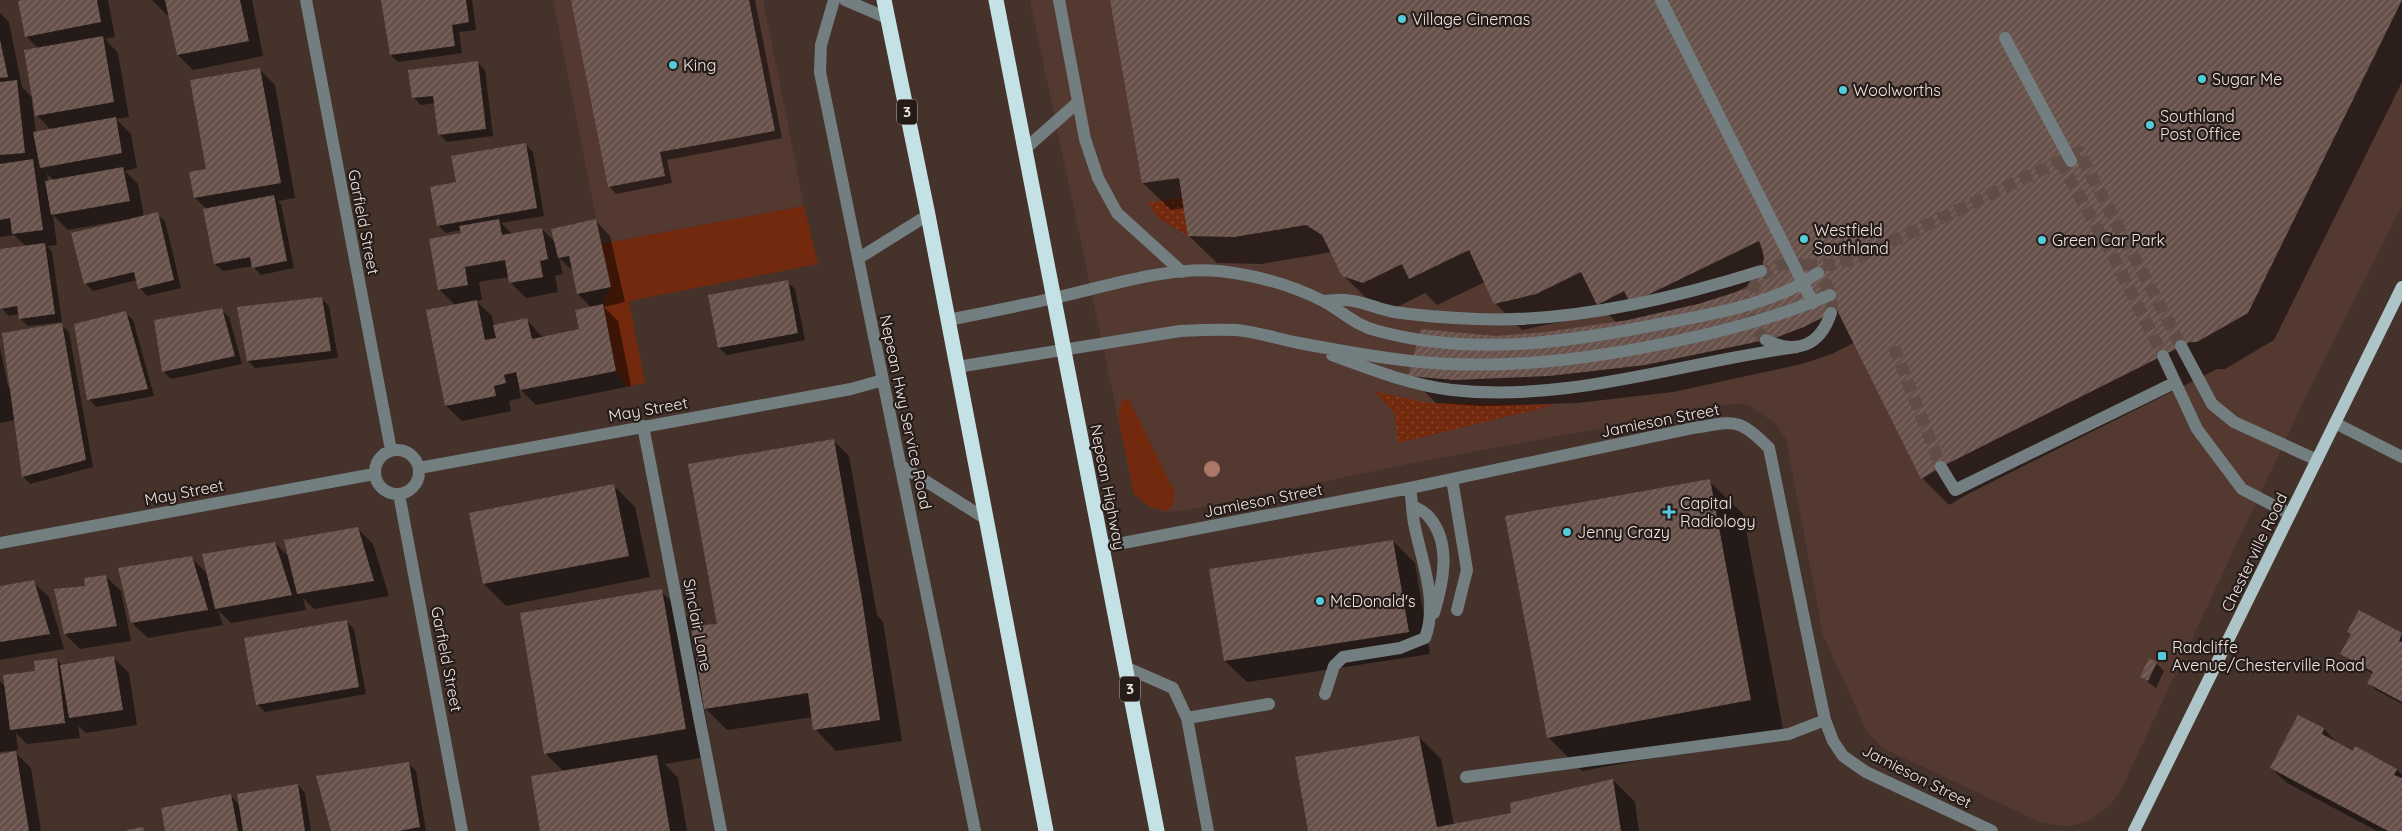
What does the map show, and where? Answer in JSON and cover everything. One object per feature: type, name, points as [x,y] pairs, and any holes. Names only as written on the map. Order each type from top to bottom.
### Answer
[{"type":"highway","name":"3","points":[[884,0],[928,215],[1046,831]]},
{"type":"highway","name":"Nepean Highway","points":[[996,0],[1157,831]]},
{"type":"main road","name":"Chesterville Road","points":[[2134,831],[2402,287]]},
{"type":"street","name":"Garfield Street","points":[[306,0],[391,450]]},
{"type":"street","name":"Nepean Hwy Service Road","points":[[834,0],[821,46],[820,72],[975,831]]},
{"type":"street","points":[[845,0],[887,18]]},
{"type":"street","points":[[1059,0],[1084,139],[1098,178],[1117,213],[1182,272]]},
{"type":"street","points":[[1660,0],[1813,303]]},
{"type":"street","points":[[2004,38],[2071,161]]},
{"type":"street","points":[[1025,149],[1077,104]]},
{"type":"street","points":[[859,258],[928,215]]},
{"type":"street","points":[[948,320],[1113,284],[1182,272],[1216,271],[1282,284],[1323,301],[1360,325],[1419,340],[1482,346],[1518,346],[1574,340],[1702,316],[1777,295],[1818,273]]},
{"type":"street","points":[[1323,301],[1346,300],[1392,312],[1479,320],[1565,315],[1636,305],[1761,271]]},
{"type":"street","points":[[957,367],[1180,331],[1206,330],[1236,330],[1412,361],[1479,364],[1538,362],[1603,356],[1730,329],[1777,316],[1830,295]]},
{"type":"street","points":[[1297,342],[1412,382],[1451,390],[1535,392],[1586,387],[1753,353],[1805,345],[1824,331],[1831,314]]},
{"type":"street","points":[[1766,340],[1786,348],[1797,347]]},
{"type":"street","points":[[2181,346],[2212,404],[2234,422],[2256,430],[2317,460]]},
{"type":"street","points":[[2163,356],[2197,429],[2242,489],[2290,514]]},
{"type":"street","name":"May Street","points":[[419,468],[851,389],[882,380]]},
{"type":"street","points":[[1941,467],[1955,490],[2174,383]]},
{"type":"street","name":"Jamieson Street","points":[[1102,547],[1410,488],[1693,428],[1734,422],[1752,430],[1769,448],[1825,720],[1833,741],[1843,756],[1866,772],[1992,831]]},
{"type":"street","points":[[2335,423],[2402,457]]},
{"type":"street","name":"Sinclair Lane","points":[[643,426],[721,831]]},
{"type":"street","points":[[391,450],[407,452],[415,458],[419,468],[419,477],[414,485],[408,491],[399,494],[385,490],[378,483],[374,474],[377,461],[383,454],[391,450]]},
{"type":"street","points":[[900,466],[986,519]]},
{"type":"street","name":"May Street","points":[[0,543],[374,474]]},
{"type":"street","points":[[1452,479],[1467,570],[1457,610]]},
{"type":"street","points":[[1410,488],[1414,506],[1413,520],[1431,605],[1430,624]]},
{"type":"street","name":"Garfield Street","points":[[399,494],[462,831]]},
{"type":"street","points":[[1325,694],[1334,666],[1343,657],[1400,648],[1425,638],[1441,590],[1444,564],[1442,543],[1429,516],[1414,506]]},
{"type":"street","points":[[1125,666],[1173,688],[1187,718],[1208,831]]},
{"type":"street","points":[[1187,718],[1269,704]]},
{"type":"street","points":[[1466,776],[1789,734],[1825,720]]},
{"type":"shaded area","points":[[553,0],[763,0],[804,206],[601,244]]},
{"type":"shaded area","points":[[1030,0],[2402,0],[2402,206],[2310,388],[2119,794],[2110,805],[2088,821],[2071,826],[2054,825],[2040,822],[1883,748],[1867,732],[1823,635],[1786,439],[1776,424],[1749,405],[1737,403],[1413,463],[1189,510],[1165,512],[1150,507],[1134,494]]},
{"type":"shaded area","points":[[1182,197],[1188,236],[1158,218],[1148,203]]},
{"type":"shaded area","points":[[804,206],[818,264],[629,301],[645,383],[626,387],[616,371],[603,304],[610,287],[601,244]]},
{"type":"shaded area","points":[[1374,391],[1428,403],[1555,405],[1398,443],[1394,413]]},
{"type":"shaded area","points":[[1124,398],[1129,400],[1175,493],[1173,504],[1168,511],[1150,507],[1134,494],[1119,421],[1119,410]]},
{"type":"building","points":[[97,0],[101,22],[25,37],[18,1]]},
{"type":"building","points":[[165,0],[240,0],[249,41],[177,55]]},
{"type":"building","points":[[381,0],[466,0],[469,22],[452,25],[455,46],[390,55]]},
{"type":"building","name":"King","points":[[571,0],[749,0],[775,131],[660,152],[665,176],[608,187]]},
{"type":"building","name":"Westfield Southland","points":[[1110,0],[2402,0],[2248,313],[2197,342],[2190,342],[1941,467],[1921,479],[1837,310],[1804,327],[1775,338],[1645,365],[1549,376],[1455,380],[1408,376],[1421,329],[1496,336],[1546,332],[1628,320],[1698,304],[1749,288],[1761,273],[1764,258],[1762,249],[1759,241],[1635,301],[1628,299],[1624,291],[1597,305],[1581,272],[1536,294],[1494,304],[1469,250],[1409,279],[1402,264],[1363,283],[1342,276],[1322,235],[1306,225],[1234,237],[1188,236],[1179,178],[1142,183]]},
{"type":"building","points":[[103,36],[114,102],[35,116],[24,50]]},
{"type":"building","points":[[0,40],[8,77],[0,78]]},
{"type":"building","points":[[478,61],[486,129],[438,135],[433,96],[412,98],[408,70]]},
{"type":"building","points":[[260,68],[281,183],[194,198],[189,172],[206,169],[190,80]]},
{"type":"building","points":[[17,80],[25,153],[0,155],[0,82]]},
{"type":"building","points":[[116,117],[122,153],[40,168],[33,132]]},
{"type":"building","points":[[526,143],[537,208],[437,226],[430,187],[456,182],[451,156]]},
{"type":"building","points":[[33,159],[43,230],[12,234],[10,218],[0,220],[0,164]]},
{"type":"building","points":[[123,167],[130,201],[51,215],[45,181]]},
{"type":"building","points":[[274,195],[287,261],[252,268],[250,257],[214,264],[203,209]]},
{"type":"building","points":[[158,212],[174,280],[138,289],[134,272],[84,284],[71,233]]},
{"type":"building","points":[[499,219],[502,235],[542,228],[548,259],[540,261],[543,277],[509,283],[505,260],[465,267],[468,285],[438,290],[429,239],[461,233],[459,226]]},
{"type":"building","points":[[596,219],[611,287],[577,294],[569,256],[558,258],[551,229]]},
{"type":"building","points":[[45,243],[55,314],[19,319],[17,306],[0,309],[0,249]]},
{"type":"building","points":[[788,280],[798,333],[718,348],[708,295]]},
{"type":"building","points":[[322,297],[331,351],[247,361],[237,307]]},
{"type":"building","points":[[477,300],[485,340],[496,338],[493,325],[527,318],[532,339],[579,329],[575,310],[603,304],[616,371],[520,390],[516,372],[504,375],[506,383],[494,386],[496,396],[445,406],[426,310]]},
{"type":"building","points":[[222,308],[235,356],[162,372],[154,320]]},
{"type":"building","points":[[126,311],[148,389],[87,400],[74,324]]},
{"type":"building","points":[[62,323],[86,460],[22,477],[2,333]]},
{"type":"building","points":[[834,439],[862,599],[880,720],[813,730],[808,693],[704,709],[691,626],[717,624],[688,464]]},
{"type":"building","points":[[1710,479],[1751,700],[1547,738],[1505,516]]},
{"type":"building","points":[[614,484],[629,556],[483,584],[469,513]]},
{"type":"building","points":[[358,527],[374,581],[297,594],[284,540]]},
{"type":"building","points":[[1393,540],[1409,632],[1224,661],[1209,569]]},
{"type":"building","points":[[275,542],[292,595],[215,609],[202,554]]},
{"type":"building","points":[[192,556],[208,610],[131,623],[118,568]]},
{"type":"building","points":[[106,575],[117,626],[64,634],[54,589],[85,586],[84,578]]},
{"type":"building","points":[[34,580],[50,634],[0,642],[0,586]]},
{"type":"building","points":[[662,589],[686,729],[544,754],[520,613]]},
{"type":"building","points":[[2359,610],[2402,633],[2399,641],[2402,642],[2402,702],[2367,683],[2373,672],[2340,654],[2351,634],[2347,632]]},
{"type":"building","points":[[347,620],[359,687],[256,705],[244,638]]},
{"type":"building","points":[[114,656],[123,710],[69,718],[60,665]]},
{"type":"building","points":[[57,658],[65,723],[10,730],[3,675],[35,671],[34,661]]},
{"type":"building","points":[[2149,658],[2157,662],[2148,681],[2140,677]]},
{"type":"building","points":[[2298,715],[2324,728],[2322,734],[2353,751],[2355,746],[2397,769],[2394,775],[2402,778],[2402,831],[2388,831],[2270,768]]},
{"type":"building","points":[[1419,736],[1437,827],[1511,813],[1510,803],[1613,779],[1621,831],[1308,831],[1295,757]]},
{"type":"building","points":[[16,751],[29,831],[0,831],[0,754]]},
{"type":"building","points":[[657,755],[670,831],[540,831],[531,776]]},
{"type":"building","points":[[409,762],[420,827],[399,831],[331,831],[316,776]]},
{"type":"building","points":[[298,784],[305,831],[243,831],[237,794]]},
{"type":"building","points":[[231,794],[238,831],[165,831],[161,808]]},
{"type":"building","points":[[143,827],[144,831],[127,831],[127,830]]},
{"type":"tunnel","points":[[1787,264],[1829,265],[1856,259],[2079,152],[2181,346]]},
{"type":"tunnel","points":[[2060,161],[2116,262],[2163,356]]},
{"type":"tunnel","points":[[1766,340],[1753,323],[1749,305],[1753,289],[1762,276],[1776,267],[1792,264],[1808,268],[1828,288],[1832,305],[1831,313]]},
{"type":"tunnel","points":[[1894,347],[1941,467]]},
{"type":"place","name":"Village Cinemas","points":[[1402,19]]},
{"type":"place","name":"King","points":[[673,65]]},
{"type":"place","name":"Sugar Me","points":[[2202,79]]},
{"type":"place","name":"Woolworths","points":[[1843,90]]},
{"type":"place","name":"Southland Post Office","points":[[2150,125]]},
{"type":"place","name":"Westfield Southland","points":[[1804,239]]},
{"type":"place","name":"Green Car Park","points":[[2042,240]]},
{"type":"place","name":"Capital Radiology","points":[[1669,512]]},
{"type":"place","name":"Jenny Crazy","points":[[1567,532]]},
{"type":"place","name":"McDonald's","points":[[1320,601]]},
{"type":"place","name":"Radcliffe Avenue/Chesterville Road","points":[[2162,656]]}]
